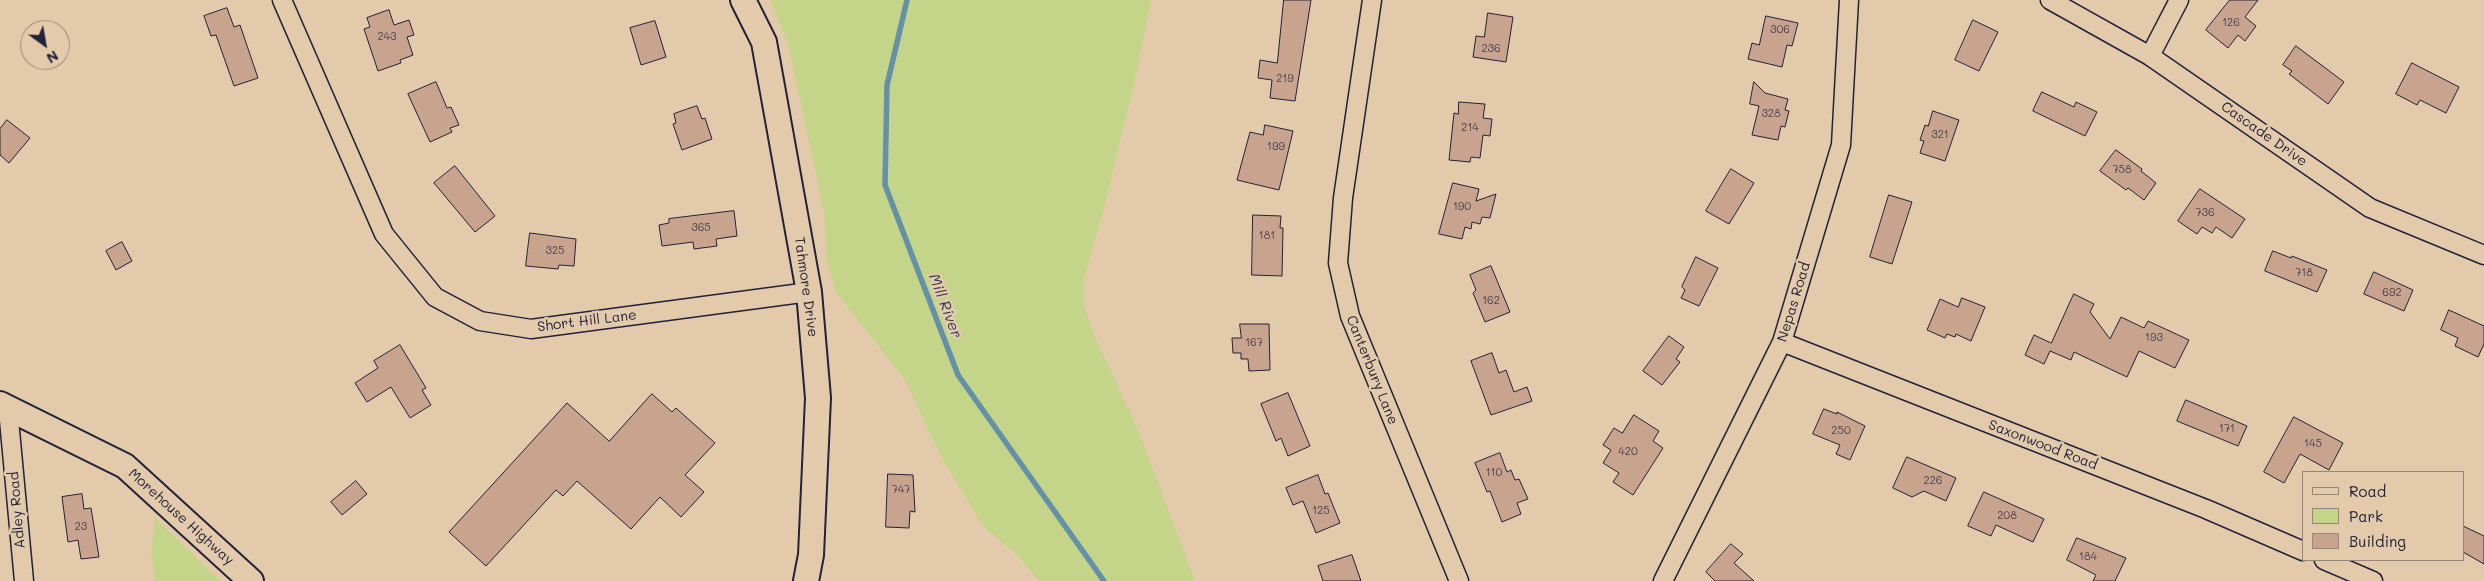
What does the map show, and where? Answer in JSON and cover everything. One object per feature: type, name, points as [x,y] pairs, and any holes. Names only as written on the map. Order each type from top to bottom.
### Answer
[{"type":"street","name":"Short Hill Lane","points":[[282,0],[384,234],[436,297],[443,301],[480,321],[531,329],[809,292]]},
{"type":"street","name":"Tahmore Drive","points":[[743,0],[764,42],[809,292],[818,398],[811,555],[806,581]]},
{"type":"street","name":"Canterbury Lane","points":[[1372,0],[1343,198],[1338,263],[1350,316],[1459,581]]},
{"type":"street","name":"Nepas Road","points":[[1663,581],[1782,342],[1841,145],[1849,0]]},
{"type":"street","name":"Cascade Drive","points":[[2050,0],[2150,56],[2370,208],[2484,255]]},
{"type":"street","points":[[2150,56],[2179,0]]},
{"type":"street","name":"Saxonwood Road","points":[[1782,342],[2206,509],[2302,550]]},
{"type":"street","name":"Adley Road","points":[[4,407],[24,581]]},
{"type":"street","name":"Morehouse Highway","points":[[4,407],[126,466],[251,581]]},
{"type":"street","points":[[2326,561],[2373,581]]},
{"type":"green space","points":[[770,0],[1151,0],[1136,76],[1103,212],[1084,278],[1084,305],[1095,337],[1139,432],[1195,581],[1039,581],[1017,555],[983,526],[940,455],[905,380],[836,292],[827,263],[824,212],[788,43]]},
{"type":"green space","points":[[155,518],[220,581],[155,581],[151,556]]},
{"type":"building","points":[[1284,0],[1311,0],[1295,101],[1270,98],[1272,80],[1258,78],[1260,60],[1277,63]]},
{"type":"building","points":[[2230,0],[2258,0],[2245,17],[2256,26],[2245,41],[2238,35],[2228,48],[2206,30]]},
{"type":"building","points":[[227,8],[234,27],[240,25],[258,78],[234,86],[216,35],[211,36],[204,16]]},
{"type":"building","points":[[389,10],[394,25],[409,20],[414,35],[407,37],[413,55],[400,60],[401,63],[378,71],[364,29],[370,27],[367,18]]},
{"type":"building","points":[[1488,13],[1513,17],[1506,62],[1473,57],[1476,36],[1484,37]]},
{"type":"building","points":[[1766,16],[1798,23],[1792,46],[1787,45],[1782,67],[1748,59],[1752,43],[1759,45]]},
{"type":"building","points":[[1973,20],[1998,32],[1979,71],[1955,60]]},
{"type":"building","points":[[655,21],[666,57],[641,65],[630,28]]},
{"type":"building","points":[[2296,46],[2344,82],[2328,104],[2289,74],[2292,71],[2283,65]]},
{"type":"building","points":[[2412,63],[2459,87],[2446,113],[2420,100],[2417,105],[2396,94]]},
{"type":"building","points":[[436,82],[447,108],[451,107],[459,125],[450,128],[452,132],[430,142],[408,94]]},
{"type":"building","points":[[1754,82],[1765,93],[1788,99],[1785,110],[1789,111],[1785,127],[1781,126],[1778,140],[1752,135],[1759,106],[1750,104]]},
{"type":"building","points":[[2042,92],[2074,107],[2076,102],[2097,112],[2085,136],[2033,111]]},
{"type":"building","points":[[1459,102],[1485,104],[1483,118],[1492,119],[1490,136],[1483,135],[1480,158],[1471,157],[1470,162],[1449,160],[1454,113],[1458,114]]},
{"type":"building","points":[[697,106],[702,119],[705,118],[712,139],[682,150],[673,124],[676,123],[674,114]]},
{"type":"building","points":[[1933,111],[1959,120],[1945,161],[1920,153],[1924,141],[1920,140],[1925,125],[1928,126]]},
{"type":"building","points":[[7,120],[30,138],[9,163],[0,155],[0,129]]},
{"type":"building","points":[[1265,125],[1293,131],[1279,190],[1237,180],[1250,132],[1263,135]]},
{"type":"building","points":[[2116,150],[2142,169],[2141,171],[2156,183],[2144,200],[2128,188],[2126,190],[2100,171]]},
{"type":"building","points":[[455,166],[495,216],[475,232],[434,183]]},
{"type":"building","points":[[1731,169],[1754,183],[1729,224],[1706,211]]},
{"type":"building","points":[[1453,183],[1479,189],[1476,201],[1496,194],[1490,218],[1482,217],[1480,224],[1472,222],[1471,229],[1465,227],[1462,239],[1439,234]]},
{"type":"building","points":[[2200,189],[2245,219],[2232,238],[2216,227],[2212,233],[2202,227],[2197,234],[2178,221]]},
{"type":"building","points":[[1889,195],[1912,202],[1892,264],[1870,257]]},
{"type":"building","points":[[734,211],[737,236],[716,239],[717,246],[694,249],[693,242],[662,246],[659,225],[669,223],[669,219]]},
{"type":"building","points":[[1253,215],[1281,216],[1280,228],[1283,228],[1282,276],[1252,275]]},
{"type":"building","points":[[530,233],[576,239],[574,266],[559,265],[558,269],[526,266]]},
{"type":"building","points":[[122,242],[132,261],[116,270],[106,251]]},
{"type":"building","points":[[2273,251],[2291,258],[2292,256],[2327,270],[2317,292],[2265,271]]},
{"type":"building","points":[[1696,257],[1718,268],[1699,306],[1681,298],[1685,290],[1682,287]]},
{"type":"building","points":[[1491,266],[1510,312],[1485,322],[1473,293],[1476,290],[1470,275]]},
{"type":"building","points":[[2374,272],[2413,290],[2404,311],[2364,294]]},
{"type":"building","points":[[2074,294],[2094,304],[2090,312],[2110,339],[2121,317],[2144,328],[2148,321],[2189,340],[2175,368],[2139,351],[2127,377],[2074,352],[2071,360],[2050,351],[2044,364],[2025,355],[2034,335],[2051,343]]},
{"type":"building","points":[[1962,298],[1985,307],[1971,341],[1956,334],[1955,337],[1947,334],[1945,338],[1927,330],[1940,299],[1958,307]]},
{"type":"building","points":[[2449,310],[2484,326],[2484,344],[2478,357],[2455,346],[2458,338],[2441,330]]},
{"type":"building","points":[[1240,324],[1269,324],[1270,370],[1249,371],[1248,359],[1241,359],[1241,353],[1233,353],[1232,338],[1241,338]]},
{"type":"building","points":[[1669,336],[1684,347],[1676,359],[1680,362],[1662,385],[1643,371]]},
{"type":"building","points":[[400,345],[426,388],[422,390],[431,405],[410,418],[391,387],[367,402],[355,383],[378,368],[374,361]]},
{"type":"building","points":[[1492,353],[1499,373],[1506,370],[1514,392],[1527,387],[1532,401],[1491,415],[1471,361]]},
{"type":"building","points":[[1288,393],[1310,446],[1288,456],[1281,438],[1276,441],[1261,404]]},
{"type":"building","points":[[652,394],[672,412],[676,408],[715,443],[685,475],[704,492],[681,517],[660,497],[631,529],[577,481],[563,496],[556,490],[486,566],[449,532],[567,403],[609,441]]},
{"type":"building","points":[[2186,400],[2247,426],[2238,446],[2177,421]]},
{"type":"building","points":[[1824,409],[1837,414],[1837,412],[1865,426],[1850,460],[1836,454],[1840,445],[1813,434]]},
{"type":"building","points":[[1634,415],[1659,431],[1653,441],[1663,448],[1633,495],[1613,482],[1619,473],[1603,463],[1611,450],[1603,445],[1614,428],[1622,433]]},
{"type":"building","points":[[2294,417],[2343,443],[2329,470],[2300,454],[2284,483],[2264,472]]},
{"type":"building","points":[[1500,453],[1507,472],[1511,470],[1515,480],[1519,479],[1528,499],[1517,503],[1521,514],[1502,522],[1490,491],[1487,492],[1475,463]]},
{"type":"building","points":[[1907,457],[1956,478],[1946,501],[1924,491],[1912,497],[1893,488]]},
{"type":"building","points":[[888,474],[913,475],[915,512],[910,511],[909,528],[886,527]]},
{"type":"building","points":[[1318,475],[1325,494],[1328,493],[1340,523],[1316,533],[1303,501],[1293,505],[1286,488]]},
{"type":"building","points":[[356,481],[367,494],[342,515],[331,502]]},
{"type":"building","points":[[1984,492],[2044,519],[2033,542],[1996,525],[1991,536],[1968,526]]},
{"type":"building","points":[[82,494],[84,509],[91,508],[99,557],[81,559],[78,540],[68,542],[62,497]]},
{"type":"building","points":[[2464,526],[2484,536],[2484,564],[2464,553]]},
{"type":"building","points":[[2077,538],[2126,558],[2115,581],[2093,581],[2096,575],[2067,560]]},
{"type":"building","points":[[1731,544],[1743,554],[1734,563],[1754,581],[1715,581],[1706,572]]},
{"type":"building","points":[[1352,555],[1361,581],[1323,581],[1318,566]]},
{"type":"waterway","name":"Mill River","points":[[907,0],[887,85],[885,185],[958,375],[1104,581]]}]
